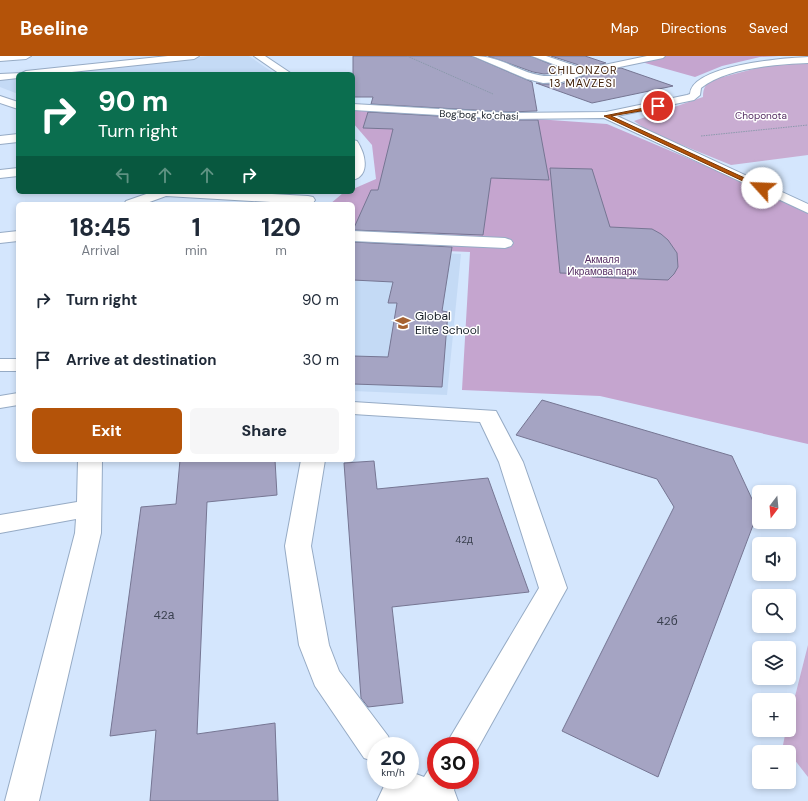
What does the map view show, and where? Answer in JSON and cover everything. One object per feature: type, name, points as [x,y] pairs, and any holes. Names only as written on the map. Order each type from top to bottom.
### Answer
[{"type":"street","points":[[0,58],[26,56]]},
{"type":"street","points":[[45,72],[194,56]]},
{"type":"street","points":[[259,56],[283,72]]},
{"type":"street","points":[[478,56],[530,77],[543,80],[562,79],[584,72],[660,56]]},
{"type":"street","points":[[537,56],[584,72]]},
{"type":"street","points":[[606,116],[690,98],[695,95],[697,86],[700,83],[714,76],[765,63],[808,60]]},
{"type":"street","points":[[0,76],[16,75]]},
{"type":"street","points":[[0,99],[16,105]]},
{"type":"street","name":"Bogʻbogʻ koʻchasi","points":[[355,107],[508,116],[606,116]]},
{"type":"street","points":[[0,111],[16,110]]},
{"type":"street","points":[[606,116],[808,209]]},
{"type":"street","points":[[0,140],[16,138]]},
{"type":"street","points":[[355,148],[358,153],[359,167],[355,173]]},
{"type":"street","points":[[0,174],[16,172]]},
{"type":"street","points":[[137,202],[159,194]]},
{"type":"street","points":[[183,194],[310,200]]},
{"type":"street","points":[[0,224],[16,222]]},
{"type":"street","points":[[0,238],[16,236]]},
{"type":"street","points":[[355,236],[505,243]]},
{"type":"street","points":[[0,365],[16,365]]},
{"type":"street","points":[[0,402],[16,399]]},
{"type":"street","points":[[355,408],[488,416],[511,462],[552,588],[466,737]]},
{"type":"street","points":[[22,801],[88,533],[90,462]]},
{"type":"street","points":[[313,462],[298,546],[314,645],[326,677],[369,737]]},
{"type":"street","points":[[0,524],[89,508]]},
{"type":"path","points":[[407,56],[493,94]]},
{"type":"path","points":[[656,140],[808,126]]},
{"type":"shaded area","points":[[208,56],[249,56],[272,72],[65,72]]},
{"type":"shaded area","points":[[16,77],[16,93],[0,87],[0,80]]},
{"type":"shaded area","name":"Global Elite School","points":[[355,249],[461,254],[447,395],[355,391]]},
{"type":"green space","points":[[665,56],[779,56],[760,57],[722,66],[695,77],[638,61]]},
{"type":"green space","name":"Choponota","points":[[808,63],[808,155],[731,165],[650,132],[634,121],[703,97],[706,86],[709,82],[715,79],[769,65]]},
{"type":"green space","name":"Акмаля Икрамова парк","points":[[355,106],[607,124],[808,209],[808,444],[600,396],[462,390],[470,252],[355,247],[355,202],[332,202],[342,194],[355,194],[355,188],[376,179],[372,145],[355,125]]},
{"type":"green space","points":[[808,645],[808,777],[796,762],[796,745],[783,745],[785,737],[796,737],[796,693]]},
{"type":"building","points":[[353,56],[472,56],[532,82],[537,111],[508,112],[371,104],[373,97],[355,97],[355,72],[353,72]]},
{"type":"building","points":[[488,56],[531,56],[569,72],[544,74],[533,72]]},
{"type":"building","points":[[551,56],[585,56],[606,63],[585,67]]},
{"type":"building","points":[[621,68],[673,86],[592,103],[536,83],[562,84],[586,75]]},
{"type":"building","points":[[368,112],[508,120],[538,120],[549,180],[491,178],[483,235],[355,230],[355,226],[371,190],[378,190],[393,129],[363,128]]},
{"type":"building","points":[[550,168],[592,169],[610,227],[652,229],[661,234],[668,240],[677,253],[678,267],[674,274],[668,280],[592,277],[592,274],[560,273]]},
{"type":"building","name":"Global Elite School","points":[[355,242],[452,247],[442,311],[448,312],[442,387],[355,384],[355,356],[388,357],[397,303],[388,303],[393,282],[355,280]]},
{"type":"building","points":[[542,400],[732,456],[752,499],[752,528],[658,777],[562,731],[674,507],[657,479],[516,435]]},
{"type":"building","points":[[374,461],[377,489],[488,478],[529,592],[392,607],[403,703],[368,707],[361,698],[344,463]]},
{"type":"building","points":[[180,462],[275,462],[277,495],[207,502],[197,734],[275,723],[278,801],[150,801],[156,730],[110,736],[141,507],[176,504]]},
{"type":"place","name":"Global Elite School","points":[[403,323]]},
{"type":"district","name":"CHILONZOR 13 MAVZESI","points":[[583,76]]},
{"type":"route","points":[[658,106],[606,116],[762,188]]}]
